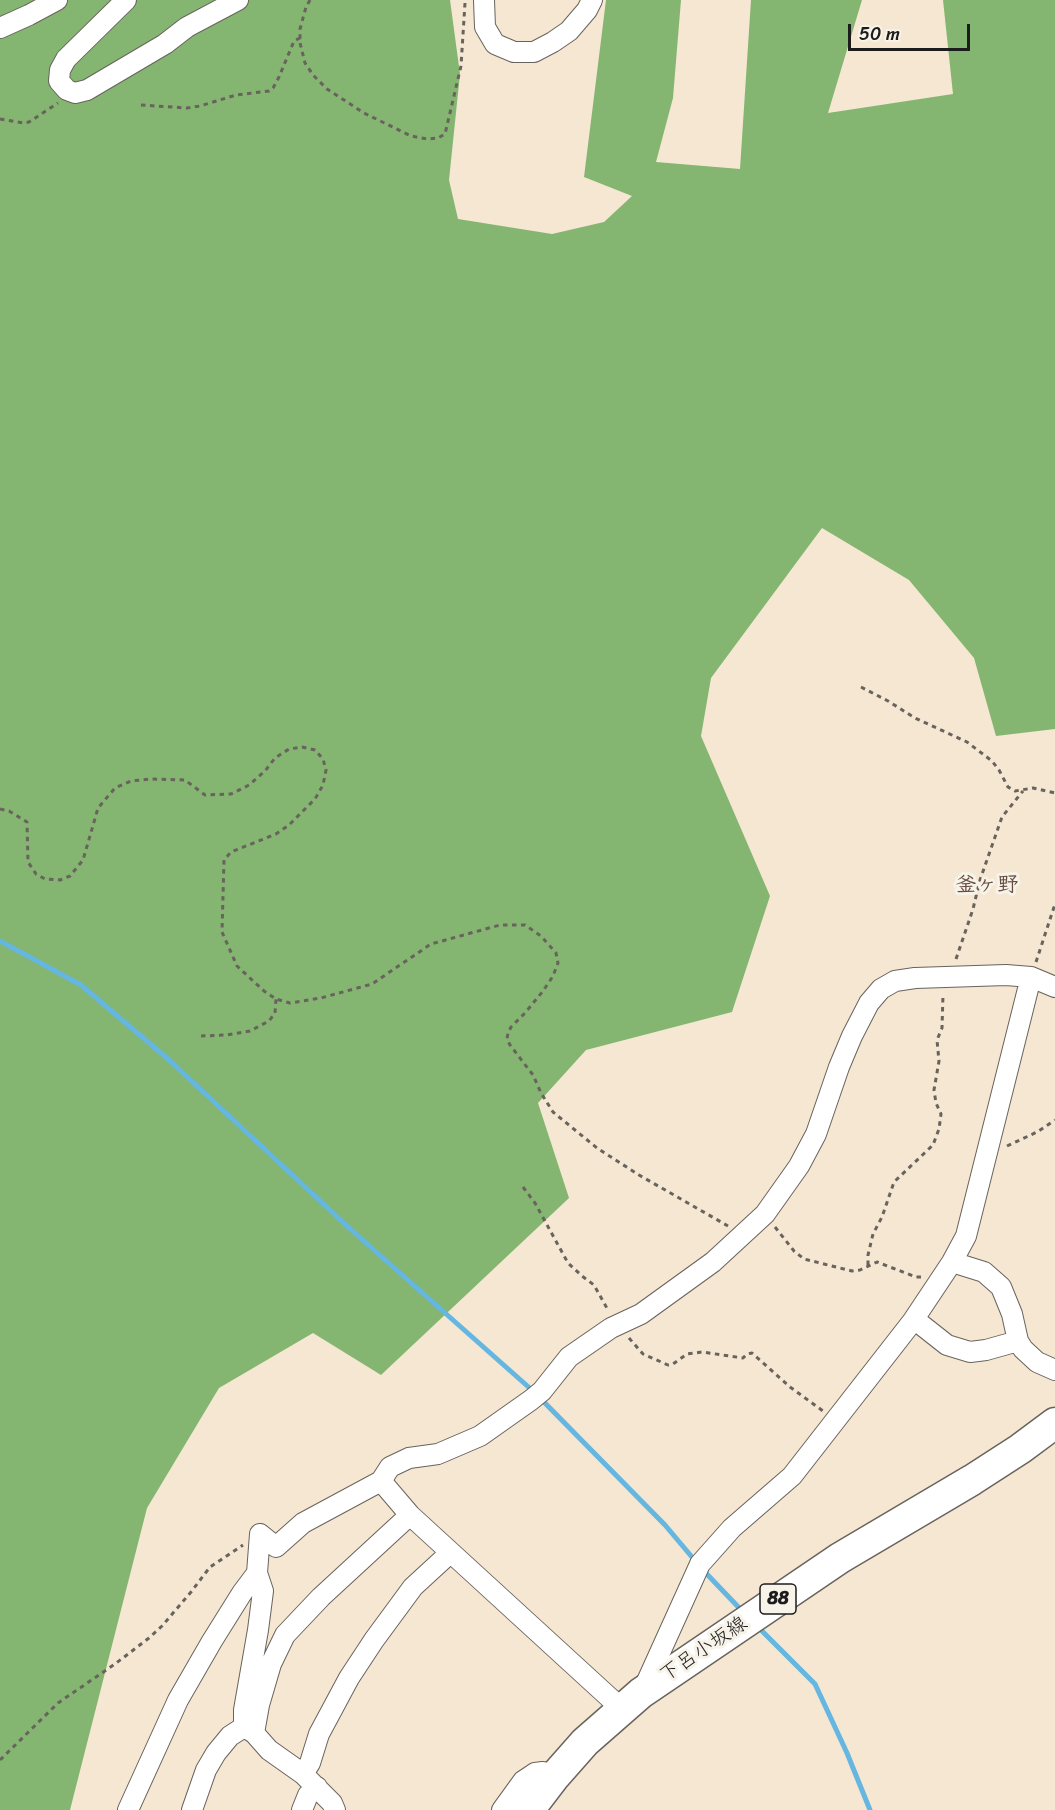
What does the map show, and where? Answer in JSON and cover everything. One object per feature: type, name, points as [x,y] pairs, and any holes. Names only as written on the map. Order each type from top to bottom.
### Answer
[{"type":"main road","name":"下呂小坂線","points":[[529,1810],[585,1742],[632,1701],[840,1558],[972,1480],[1055,1423]]},
{"type":"street","points":[[0,28],[57,0]]},
{"type":"street","points":[[126,0],[66,59],[60,70],[59,81],[67,90],[75,93],[87,90],[165,44],[187,27],[238,0]]},
{"type":"street","points":[[484,0],[485,27],[495,44],[514,52],[534,52],[569,31],[592,0]]},
{"type":"street","points":[[260,1534],[276,1547],[303,1523],[381,1481],[390,1467],[409,1458],[438,1454],[480,1436],[537,1395],[570,1358],[618,1325],[642,1314],[713,1262],[765,1214],[799,1166],[816,1134],[839,1068],[869,1003],[881,989],[895,981],[915,978],[1006,975],[1031,976],[1055,987]]},
{"type":"street","points":[[381,1481],[410,1515],[450,1553],[632,1701],[700,1564],[732,1528],[792,1476],[914,1319],[952,1262],[966,1236],[1031,976]]},
{"type":"street","points":[[952,1262],[984,1272],[1001,1287],[1012,1314],[1018,1341],[1023,1349],[1037,1362],[1055,1370]]},
{"type":"street","points":[[914,1319],[947,1345],[970,1352],[1018,1341]]},
{"type":"street","points":[[249,1730],[271,1664],[285,1635],[321,1597],[410,1515]]},
{"type":"street","points":[[260,1534],[257,1573],[263,1591],[244,1710],[249,1730],[269,1750],[310,1780],[332,1803],[335,1810]]},
{"type":"street","points":[[302,1810],[308,1795],[310,1763],[319,1734],[349,1678],[413,1587],[450,1553]]},
{"type":"street","points":[[128,1810],[178,1700],[212,1641],[257,1573]]},
{"type":"street","points":[[192,1810],[206,1770],[216,1753],[230,1736],[249,1730]]},
{"type":"street","points":[[502,1810],[523,1781],[535,1773],[543,1772],[555,1776]]},
{"type":"path","points":[[310,0],[300,29],[300,38],[305,63],[313,75],[327,89],[364,113],[411,136],[427,139],[438,138],[445,134],[461,66],[465,0]]},
{"type":"path","points":[[141,105],[187,108],[237,95],[269,92],[279,77],[294,41],[300,38]]},
{"type":"path","points":[[0,119],[29,122],[58,104],[67,90]]},
{"type":"path","points":[[861,687],[915,718],[967,742],[992,762],[1008,787],[1015,791],[1033,788],[1055,793]]},
{"type":"path","points":[[0,809],[9,811],[27,822],[28,862],[36,874],[45,879],[60,880],[70,876],[83,860],[98,808],[115,788],[131,781],[185,780],[206,795],[231,794],[249,785],[265,771],[275,758],[289,749],[302,747],[315,750],[323,759],[326,770],[315,799],[289,825],[276,834],[231,852],[224,860],[222,932],[237,966],[264,991],[276,999],[290,1003],[321,998],[372,984],[431,944],[500,925],[525,925],[541,936],[556,953],[558,963],[543,991],[511,1027],[507,1039],[532,1074],[553,1112],[597,1148],[630,1170],[743,1234]]},
{"type":"path","points":[[868,1265],[873,1234],[882,1217],[894,1182],[933,1145],[939,1129],[941,1114],[934,1090],[939,1061],[937,1040],[942,1028],[942,1004],[1002,817],[1023,791]]},
{"type":"path","points":[[1031,976],[1055,904]]},
{"type":"path","points":[[201,1036],[250,1031],[269,1021],[275,1013],[276,999]]},
{"type":"path","points":[[986,1155],[1037,1132],[1055,1120]]},
{"type":"path","points":[[523,1187],[535,1203],[568,1263],[594,1285],[618,1325],[643,1354],[668,1365],[687,1354],[702,1352],[743,1358],[753,1353],[790,1386],[835,1420]]},
{"type":"path","points":[[765,1214],[794,1251],[804,1259],[852,1271],[877,1262],[916,1277],[931,1276],[941,1279]]},
{"type":"path","points":[[0,1760],[58,1703],[115,1664],[155,1632],[210,1567],[260,1534]]},
{"type":"green space","points":[[0,0],[450,0],[460,74],[449,180],[458,219],[552,234],[604,222],[632,196],[584,177],[606,0],[681,0],[673,98],[656,162],[740,169],[751,0],[862,0],[828,113],[953,94],[943,0],[1055,0],[1055,729],[996,736],[974,658],[909,580],[822,528],[711,678],[701,736],[770,896],[732,1012],[586,1050],[538,1103],[569,1198],[381,1375],[313,1333],[219,1388],[147,1508],[70,1810],[0,1810]]},
{"type":"waterway","points":[[0,941],[81,985],[168,1059],[347,1226],[533,1391]]},
{"type":"waterway","points":[[540,1398],[665,1525],[697,1563]]},
{"type":"waterway","points":[[703,1570],[744,1613]]},
{"type":"waterway","points":[[757,1626],[815,1684],[870,1810]]},
{"type":"district","name":"釜ヶ野","points":[[987,886]]}]
